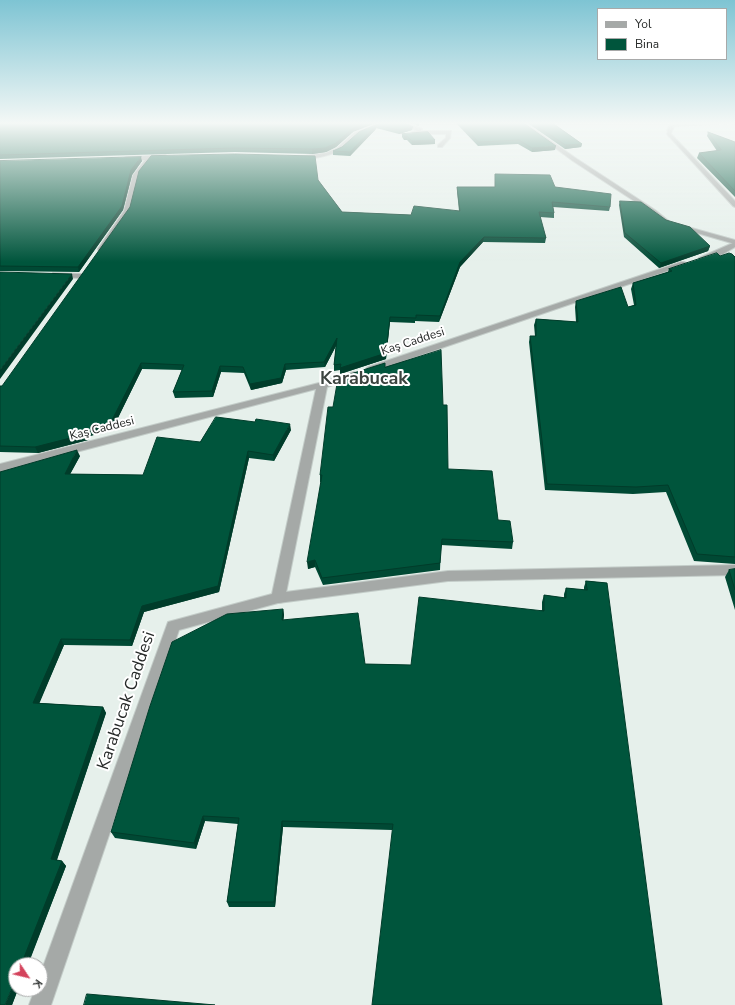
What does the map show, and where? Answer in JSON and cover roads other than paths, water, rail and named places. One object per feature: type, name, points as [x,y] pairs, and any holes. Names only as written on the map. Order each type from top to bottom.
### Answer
[{"type":"street","points":[[96,257],[127,211],[136,175],[141,169]]},
{"type":"street","points":[[589,169],[653,211],[668,223],[735,243]]},
{"type":"street","points":[[701,169],[735,205]]},
{"type":"street","name":"Kaş Caddesi","points":[[0,468],[322,385],[724,253],[735,243]]},
{"type":"street","points":[[44,275],[81,276]]},
{"type":"street","points":[[322,385],[278,598],[448,576],[735,570]]},
{"type":"street","name":"Karabucak Caddesi","points":[[40,1005],[173,626],[278,598]]},
{"type":"district","name":"Karabucak","points":[[364,380]]}]
